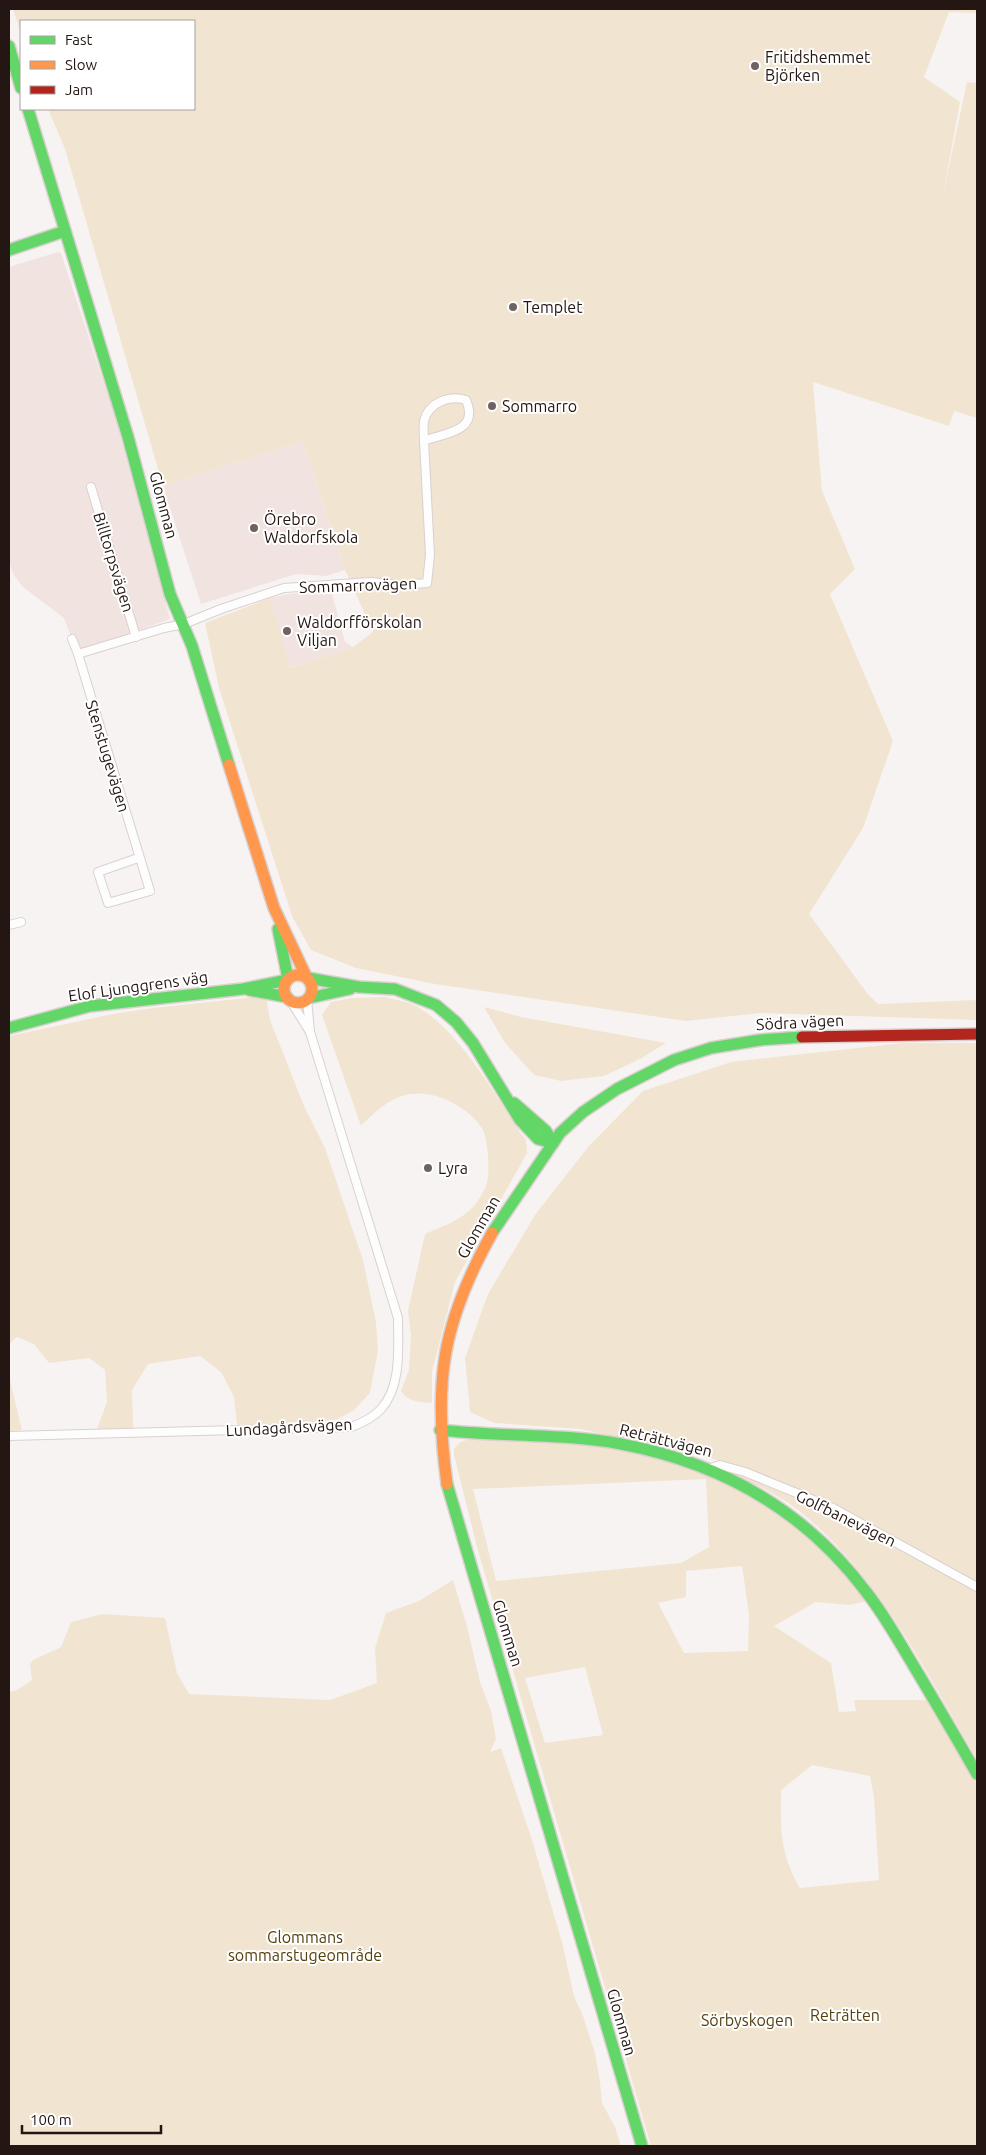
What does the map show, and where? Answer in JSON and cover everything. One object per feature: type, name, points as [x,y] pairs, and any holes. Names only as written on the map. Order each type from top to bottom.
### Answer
[{"type":"street","points":[[9,46],[20,84]]},
{"type":"street","name":"Glomman","points":[[28,110],[128,437],[170,594],[192,646],[274,908],[287,980]]},
{"type":"street","points":[[9,250],[65,231]]},
{"type":"street","name":"Sommarrovägen","points":[[184,624],[221,609],[284,588],[371,582],[401,585],[427,583],[430,555],[424,441],[424,422],[430,409],[438,402],[451,398],[466,400],[469,413],[463,427],[453,433],[424,441]]},
{"type":"street","name":"Billtorpsvägen","points":[[91,487],[136,637]]},
{"type":"street","points":[[78,654],[184,624]]},
{"type":"street","name":"Stenstugevägen","points":[[72,639],[138,858],[150,891],[108,904],[98,872],[138,858]]},
{"type":"street","name":"Glomman","points":[[274,908],[307,977]]},
{"type":"street","points":[[9,924],[21,922]]},
{"type":"street","points":[[359,987],[308,998],[300,1002],[288,998],[284,992],[287,980],[296,975],[359,987],[395,989],[436,1005],[456,1022],[473,1043],[520,1120],[538,1138],[553,1144]]},
{"type":"street","points":[[307,977],[312,988],[308,998]]},
{"type":"street","name":"Elof Ljunggrens väg","points":[[9,1028],[90,1006],[243,989],[287,980]]},
{"type":"street","name":"Elof Ljunggrens väg","points":[[243,989],[288,998]]},
{"type":"street","name":"Lundagårdsvägen","points":[[288,998],[310,1032]]},
{"type":"street","name":"Lundagårdsvägen","points":[[9,1436],[351,1427],[367,1420],[381,1409],[389,1397],[395,1378],[398,1356],[398,1318],[310,1032],[308,998]]},
{"type":"street","name":"Södra vägen","points":[[553,1144],[566,1136],[590,1113],[632,1081],[671,1062],[710,1048],[772,1037],[977,1034]]},
{"type":"street","name":"Glomman","points":[[553,1144],[513,1198],[468,1276],[451,1328],[443,1362],[440,1430],[448,1491],[642,2146]]},
{"type":"street","name":"Reträttvägen","points":[[440,1430],[550,1435],[650,1450],[710,1468],[745,1484],[794,1516],[841,1560],[863,1587],[929,1690],[977,1774]]},
{"type":"street","name":"Golfbanevägen","points":[[710,1468],[720,1465],[745,1472],[833,1508],[977,1587]]},
{"type":"shaded area","points":[[58,252],[61,253],[116,420],[170,619],[77,652],[64,618],[23,587],[13,574],[9,561],[9,267]]},
{"type":"shaded area","name":"Örebro Waldorfskola","points":[[303,441],[345,570],[326,576],[296,574],[201,604],[163,486]]},
{"type":"shaded area","name":"Waldorfförskolan Viljan","points":[[331,590],[345,642],[353,647],[268,675],[219,618],[270,598]]},
{"type":"green space","points":[[13,9],[977,9],[977,13],[949,12],[924,77],[960,102],[943,195],[967,82],[977,83],[977,418],[954,411],[949,426],[813,382],[822,491],[855,569],[830,594],[893,741],[863,828],[809,914],[867,993],[878,1004],[977,1000],[977,1020],[761,1013],[686,1021],[435,984],[356,968],[311,950],[292,916],[219,688],[205,623],[270,598],[290,668],[353,647],[373,632],[345,570],[303,441],[163,486],[65,149],[48,110],[195,110],[195,20],[20,20],[20,30]]},
{"type":"green space","points":[[266,996],[270,1020],[304,1106],[325,1148],[363,1260],[376,1322],[378,1350],[370,1393],[354,1410],[338,1419],[312,1423],[237,1425],[234,1397],[221,1372],[200,1356],[148,1364],[132,1390],[133,1429],[97,1429],[107,1402],[105,1370],[89,1358],[49,1363],[34,1344],[17,1337],[9,1344],[9,1036],[113,1014]]},
{"type":"green space","points":[[385,997],[408,1003],[421,1009],[452,1036],[479,1070],[526,1140],[527,1153],[455,1282],[432,1372],[432,1403],[418,1402],[410,1399],[401,1391],[409,1370],[411,1336],[408,1311],[425,1234],[457,1219],[476,1204],[487,1183],[488,1156],[485,1135],[478,1122],[462,1108],[432,1095],[404,1095],[390,1101],[361,1126],[322,1015],[331,1002],[351,998]]},
{"type":"green space","points":[[484,1007],[521,1017],[666,1043],[640,1059],[604,1076],[561,1081],[534,1075],[505,1043]]},
{"type":"green space","points":[[903,1043],[977,1043],[977,1759],[900,1628],[856,1567],[802,1513],[766,1490],[726,1470],[785,1486],[740,1466],[687,1452],[580,1429],[494,1423],[470,1412],[465,1358],[488,1294],[535,1215],[588,1147],[643,1091],[731,1062]]},
{"type":"green space","points":[[9,1376],[22,1430],[9,1431]]},
{"type":"green space","name":"Sörbyskogen","points":[[474,1438],[561,1441],[663,1456],[716,1472],[789,1519],[842,1568],[867,1601],[849,1605],[816,1602],[774,1626],[831,1663],[839,1712],[856,1711],[854,1700],[927,1700],[977,1784],[977,2146],[651,2146],[477,1547],[454,1455],[454,1449],[460,1442]],"holes":[[[706,1479],[709,1547],[681,1563],[496,1581],[473,1489]],[[742,1566],[749,1614],[748,1651],[684,1653],[658,1603],[686,1597],[686,1571]],[[585,1667],[603,1735],[545,1743],[525,1678]],[[812,1765],[870,1776],[874,1797],[879,1880],[800,1888],[788,1863],[785,1851],[781,1829],[781,1790]]]},
{"type":"green space","name":"Glommans sommarstugeområde","points":[[453,1580],[467,1626],[480,1682],[491,1711],[496,1739],[490,1752],[501,1748],[531,1837],[562,1942],[574,1996],[583,2016],[595,2053],[602,2103],[615,2127],[621,2146],[9,2146],[9,1692],[17,1690],[32,1680],[30,1664],[33,1660],[61,1647],[71,1622],[102,1614],[165,1618],[177,1673],[189,1694],[330,1700],[377,1683],[375,1648],[386,1613],[419,1601]]},
{"type":"traffic: fast","points":[[9,46],[20,84]]},
{"type":"traffic: fast","points":[[28,110],[128,437],[170,594],[192,646],[229,765]]},
{"type":"traffic: fast","points":[[9,250],[65,231]]},
{"type":"traffic: fast","points":[[278,929],[288,979]]},
{"type":"traffic: fast","points":[[308,978],[359,987],[395,989],[436,1005],[456,1022],[473,1043],[520,1120],[538,1139],[553,1143]]},
{"type":"traffic: fast","points":[[9,1028],[90,1006],[243,989],[287,980]]},
{"type":"traffic: fast","points":[[309,998],[350,989]]},
{"type":"traffic: fast","points":[[249,990],[287,997]]},
{"type":"traffic: fast","points":[[492,1233],[560,1133],[583,1112],[617,1089],[674,1060],[711,1048],[760,1040],[802,1037]]},
{"type":"traffic: fast","points":[[514,1103],[546,1131],[553,1143]]},
{"type":"traffic: fast","points":[[440,1430],[576,1438],[621,1444],[658,1452],[727,1478],[789,1514],[817,1537],[843,1564],[878,1608],[977,1774]]},
{"type":"traffic: fast","points":[[447,1484],[642,2146]]},
{"type":"traffic: slow","points":[[229,765],[274,908],[306,976]]},
{"type":"traffic: slow","points":[[298,975],[308,979],[312,989],[308,999],[298,1003],[288,999],[284,989],[288,979],[298,975]]},
{"type":"traffic: slow","points":[[447,1484],[441,1414],[442,1383],[446,1354],[452,1325],[462,1296],[475,1265],[492,1233]]},
{"type":"traffic: jam","points":[[802,1037],[977,1034]]},
{"type":"place","name":"Fritidshemmet Björken","points":[[755,66]]},
{"type":"place","name":"Templet","points":[[513,307]]},
{"type":"place","name":"Sommarro","points":[[492,406]]},
{"type":"place","name":"Örebro Waldorfskola","points":[[254,528]]},
{"type":"place","name":"Waldorfförskolan Viljan","points":[[287,631]]},
{"type":"place","name":"Lyra","points":[[428,1168]]},
{"type":"park label","name":"Reträtten","points":[[845,2015]]}]
